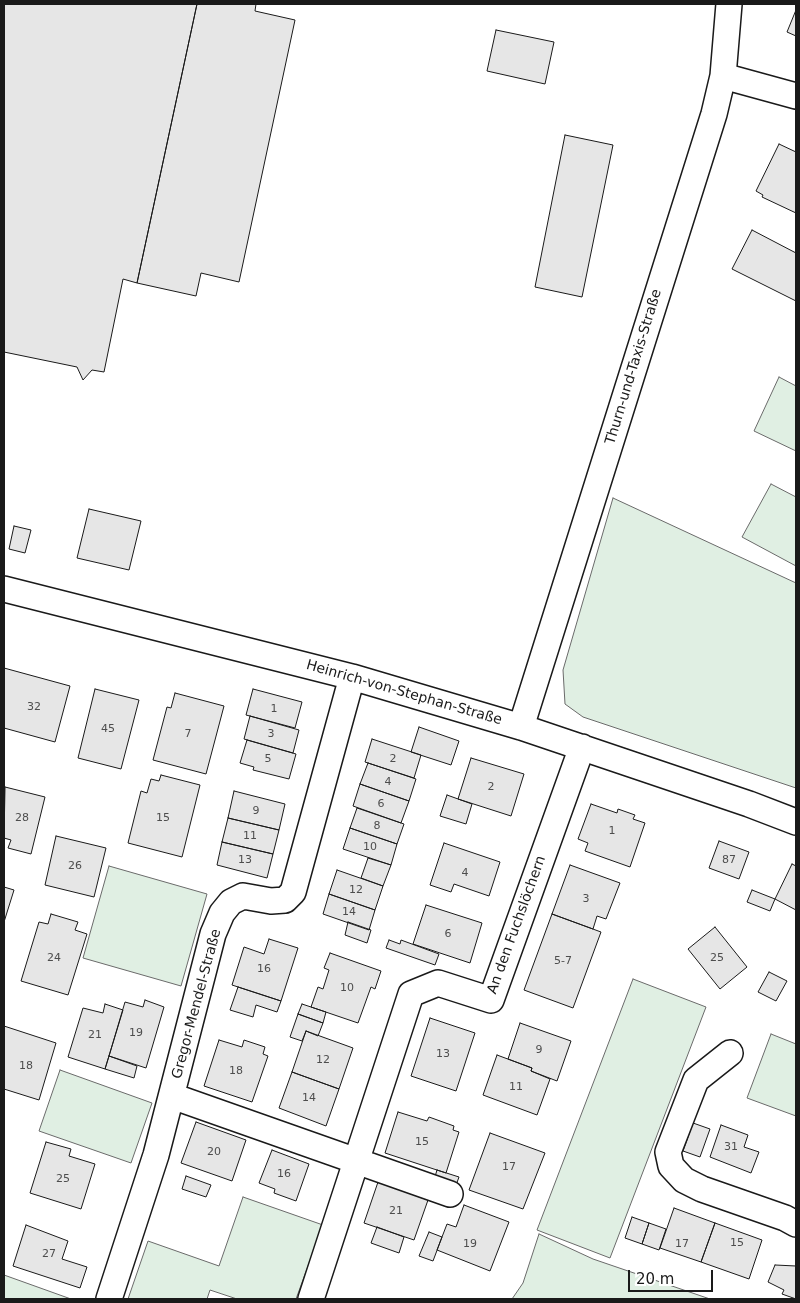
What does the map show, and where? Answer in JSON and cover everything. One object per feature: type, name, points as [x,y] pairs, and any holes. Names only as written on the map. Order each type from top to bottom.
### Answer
[{"type":"street","name":"Thurn-und-Taxis-Straße","points":[[521,727],[714,114],[723,76],[729,4]]},
{"type":"street","points":[[723,76],[796,96]]},
{"type":"street","name":"Heinrich-von-Stephan-Straße","points":[[4,589],[352,677],[521,727],[750,804],[796,822]]},
{"type":"street","name":"Gregor-Mendel-Straße","points":[[109,1299],[156,1155],[213,934],[222,913],[231,902],[243,896],[271,901],[285,900],[293,892],[352,677]]},
{"type":"street","name":"An den Fuchslöchern","points":[[310,1299],[410,994],[438,983],[491,1000],[582,747]]},
{"type":"street","points":[[730,1053],[696,1080],[668,1152],[671,1166],[684,1180],[702,1189],[785,1218],[796,1224]]},
{"type":"street","points":[[172,1096],[450,1194]]},
{"type":"green space","points":[[779,377],[796,386],[796,451],[754,431]]},
{"type":"green space","points":[[771,484],[796,497],[796,566],[742,537]]},
{"type":"green space","points":[[613,498],[796,583],[796,788],[583,717],[565,704],[563,670]]},
{"type":"green space","points":[[109,866],[207,894],[181,986],[83,958]]},
{"type":"green space","points":[[633,979],[706,1007],[610,1258],[537,1230]]},
{"type":"green space","points":[[771,1034],[796,1044],[796,1116],[747,1098]]},
{"type":"green space","points":[[60,1070],[152,1103],[131,1163],[39,1131]]},
{"type":"green space","points":[[243,1197],[323,1225],[296,1299],[237,1299],[210,1290],[207,1299],[128,1299],[148,1241],[219,1266]]},
{"type":"green space","points":[[539,1234],[593,1259],[710,1299],[512,1299],[523,1283]]},
{"type":"green space","points":[[4,1275],[71,1299],[4,1299]]},
{"type":"building","points":[[4,4],[197,4],[137,283],[123,279],[104,372],[92,370],[83,380],[77,367],[4,352]]},
{"type":"building","points":[[197,4],[256,4],[255,11],[295,20],[239,282],[201,273],[196,296],[137,283]]},
{"type":"building","points":[[796,10],[796,36],[787,32]]},
{"type":"building","points":[[496,30],[554,42],[545,84],[487,71]]},
{"type":"building","points":[[565,135],[613,145],[582,297],[535,287]]},
{"type":"building","points":[[779,144],[796,152],[796,213],[762,197],[763,195],[756,191]]},
{"type":"building","points":[[752,230],[796,253],[796,301],[732,269]]},
{"type":"building","points":[[89,509],[141,521],[129,570],[77,558]]},
{"type":"building","points":[[14,526],[31,530],[25,553],[9,549]]},
{"type":"building","points":[[4,668],[70,686],[55,742],[4,728]]},
{"type":"building","points":[[95,689],[139,700],[121,769],[78,758]]},
{"type":"building","points":[[253,689],[302,702],[295,728],[246,715]]},
{"type":"building","points":[[175,693],[224,706],[206,774],[153,760],[167,707],[171,708]]},
{"type":"building","points":[[250,716],[299,730],[293,753],[244,739]]},
{"type":"building","points":[[419,727],[459,741],[451,765],[411,752]]},
{"type":"building","points":[[372,739],[421,755],[414,778],[365,762]]},
{"type":"building","points":[[247,740],[296,754],[289,779],[253,770],[254,767],[240,763]]},
{"type":"building","points":[[471,758],[524,774],[511,816],[458,799]]},
{"type":"building","points":[[368,763],[416,779],[409,801],[360,784]]},
{"type":"building","points":[[161,775],[200,785],[182,857],[128,843],[141,791],[147,793],[151,779],[159,781]]},
{"type":"building","points":[[360,784],[409,801],[401,823],[353,806]]},
{"type":"building","points":[[5,787],[45,797],[31,854],[8,848],[11,840],[4,838]]},
{"type":"building","points":[[234,791],[285,804],[279,830],[228,818]]},
{"type":"building","points":[[447,795],[472,804],[466,824],[440,816]]},
{"type":"building","points":[[591,804],[617,813],[618,809],[635,815],[633,819],[645,823],[630,867],[585,851],[588,843],[578,839]]},
{"type":"building","points":[[357,808],[404,824],[397,844],[350,828]]},
{"type":"building","points":[[228,818],[279,830],[273,854],[222,842]]},
{"type":"building","points":[[350,828],[397,844],[391,865],[343,849]]},
{"type":"building","points":[[56,836],[106,848],[94,897],[45,885]]},
{"type":"building","points":[[719,841],[749,852],[739,879],[709,868]]},
{"type":"building","points":[[222,842],[273,854],[267,878],[217,865]]},
{"type":"building","points":[[444,843],[500,862],[489,896],[454,884],[451,892],[430,885]]},
{"type":"building","points":[[368,858],[391,865],[383,886],[361,878]]},
{"type":"building","points":[[792,864],[796,866],[796,910],[775,899]]},
{"type":"building","points":[[570,865],[620,883],[606,919],[597,916],[593,929],[552,914]]},
{"type":"building","points":[[337,870],[383,886],[375,910],[329,894]]},
{"type":"building","points":[[4,887],[14,890],[4,922]]},
{"type":"building","points":[[752,890],[775,899],[770,911],[747,902]]},
{"type":"building","points":[[329,894],[375,910],[369,930],[323,914]]},
{"type":"building","points":[[426,905],[482,923],[470,963],[413,944]]},
{"type":"building","points":[[51,914],[78,922],[75,930],[87,934],[68,995],[21,981],[39,922],[48,924]]},
{"type":"building","points":[[552,914],[601,932],[573,1008],[524,990]]},
{"type":"building","points":[[348,922],[371,930],[367,943],[345,935]]},
{"type":"building","points":[[715,927],[747,967],[720,989],[688,949]]},
{"type":"building","points":[[269,939],[298,948],[281,1001],[232,985],[244,947],[264,954]]},
{"type":"building","points":[[389,940],[400,944],[401,940],[439,954],[435,965],[386,948]]},
{"type":"building","points":[[330,953],[381,971],[375,989],[371,987],[358,1023],[311,1007],[318,987],[323,989],[329,970],[324,968]]},
{"type":"building","points":[[769,972],[787,981],[776,1001],[758,992]]},
{"type":"building","points":[[238,987],[281,1001],[277,1012],[256,1005],[253,1017],[230,1010]]},
{"type":"building","points":[[145,1000],[164,1007],[146,1068],[109,1056],[125,1002],[143,1007]]},
{"type":"building","points":[[105,1004],[123,1010],[105,1069],[68,1057],[83,1008],[103,1013]]},
{"type":"building","points":[[302,1004],[326,1012],[323,1023],[298,1014]]},
{"type":"building","points":[[298,1014],[323,1023],[318,1036],[306,1031],[302,1041],[290,1037]]},
{"type":"building","points":[[430,1018],[475,1033],[456,1091],[411,1076]]},
{"type":"building","points":[[520,1023],[571,1041],[557,1081],[531,1071],[532,1068],[508,1059]]},
{"type":"building","points":[[4,1026],[56,1043],[39,1100],[4,1089]]},
{"type":"building","points":[[306,1031],[353,1048],[339,1089],[292,1072]]},
{"type":"building","points":[[219,1040],[242,1047],[244,1040],[265,1047],[263,1054],[268,1056],[252,1102],[204,1086]]},
{"type":"building","points":[[497,1055],[532,1068],[531,1071],[550,1079],[537,1115],[483,1095]]},
{"type":"building","points":[[109,1056],[137,1066],[134,1078],[105,1069]]},
{"type":"building","points":[[292,1072],[339,1089],[326,1126],[279,1108]]},
{"type":"building","points":[[398,1112],[427,1121],[429,1117],[454,1126],[453,1130],[459,1132],[446,1173],[385,1153]]},
{"type":"building","points":[[196,1122],[246,1140],[232,1181],[181,1163]]},
{"type":"building","points":[[693,1123],[710,1129],[700,1157],[683,1151]]},
{"type":"building","points":[[721,1125],[748,1135],[744,1147],[759,1152],[751,1173],[710,1157]]},
{"type":"building","points":[[490,1133],[545,1153],[523,1209],[469,1190]]},
{"type":"building","points":[[46,1142],[71,1149],[69,1156],[95,1164],[81,1209],[30,1193]]},
{"type":"building","points":[[272,1150],[309,1164],[296,1201],[274,1193],[275,1189],[259,1183]]},
{"type":"building","points":[[437,1170],[459,1177],[455,1188],[434,1180]]},
{"type":"building","points":[[186,1176],[211,1185],[206,1197],[182,1189]]},
{"type":"building","points":[[378,1182],[428,1200],[414,1240],[364,1223]]},
{"type":"building","points":[[464,1205],[509,1222],[490,1271],[437,1250],[447,1224],[456,1227]]},
{"type":"building","points":[[674,1208],[715,1223],[701,1262],[660,1248]]},
{"type":"building","points":[[632,1217],[649,1223],[642,1244],[625,1238]]},
{"type":"building","points":[[649,1223],[666,1229],[659,1250],[642,1244]]},
{"type":"building","points":[[715,1223],[762,1240],[749,1279],[701,1262]]},
{"type":"building","points":[[26,1225],[68,1241],[62,1259],[87,1267],[80,1288],[13,1266]]},
{"type":"building","points":[[377,1227],[404,1237],[399,1253],[371,1243]]},
{"type":"building","points":[[429,1232],[442,1237],[433,1261],[419,1256]]},
{"type":"building","points":[[775,1265],[796,1266],[796,1299],[782,1294],[784,1290],[768,1282]]}]
